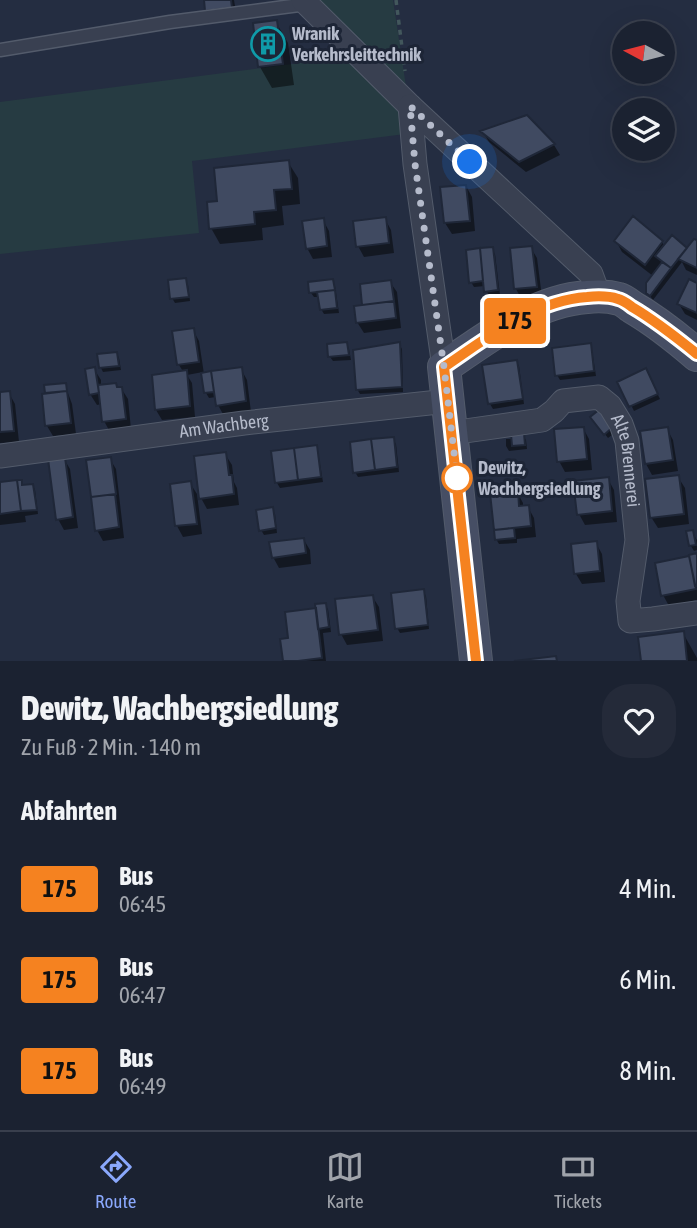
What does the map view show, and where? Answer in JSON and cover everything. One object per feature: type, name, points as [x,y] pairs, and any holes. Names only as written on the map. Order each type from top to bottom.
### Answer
[{"type":"street","points":[[305,2],[410,106],[591,274],[599,296]]},
{"type":"street","points":[[410,106],[415,164],[444,367],[477,661]]},
{"type":"street","points":[[444,367],[534,311],[559,302],[599,296],[619,299],[653,319],[697,355]]},
{"type":"street","name":"Alte Brennerei","points":[[451,433],[542,420],[563,401],[599,397],[610,406],[621,424],[626,441],[637,540],[628,601],[630,621],[697,613]]},
{"type":"street","name":"Am Wachberg","points":[[0,456],[244,423],[448,401]]},
{"type":"lane","points":[[0,50],[305,2]]},
{"type":"path","points":[[396,0],[407,83]]},
{"type":"shaded area","points":[[294,0],[393,0],[413,133],[192,161],[199,233],[0,254],[0,102],[353,56]]},
{"type":"building","points":[[204,0],[231,0],[232,8],[205,11]]},
{"type":"building","name":"Wranik Verkehrsleittechnik","points":[[277,20],[283,64],[258,67],[253,23]]},
{"type":"building","points":[[527,115],[555,144],[519,162],[480,131]]},
{"type":"building","points":[[289,160],[292,189],[274,190],[276,210],[254,212],[255,224],[209,229],[207,202],[217,201],[214,168]]},
{"type":"building","points":[[466,185],[470,221],[444,223],[440,187]]},
{"type":"building","points":[[633,216],[663,241],[645,265],[614,241]]},
{"type":"building","points":[[386,217],[389,243],[356,247],[353,221]]},
{"type":"building","points":[[324,218],[327,246],[306,249],[302,221]]},
{"type":"building","points":[[672,235],[687,248],[671,268],[655,256]]},
{"type":"building","points":[[694,239],[697,240],[697,268],[678,259]]},
{"type":"building","points":[[532,246],[537,287],[514,289],[510,248]]},
{"type":"building","points":[[493,247],[498,290],[484,292],[480,248]]},
{"type":"building","points":[[480,248],[483,281],[469,283],[466,250]]},
{"type":"building","points":[[662,262],[671,268],[650,296],[646,293],[646,283]]},
{"type":"building","points":[[186,278],[189,297],[170,299],[168,280]]},
{"type":"building","points":[[333,279],[335,290],[309,293],[308,282]]},
{"type":"building","points":[[689,279],[697,283],[697,313],[677,304]]},
{"type":"building","points":[[391,280],[394,301],[362,305],[360,284]]},
{"type":"building","points":[[335,290],[337,308],[320,310],[317,292]]},
{"type":"building","points":[[394,301],[396,318],[356,323],[354,306]]},
{"type":"building","points":[[194,328],[199,362],[177,365],[172,331]]},
{"type":"building","points":[[347,342],[349,355],[328,357],[327,344]]},
{"type":"building","points":[[400,342],[402,387],[356,390],[353,350]]},
{"type":"building","points":[[591,343],[594,371],[555,376],[552,348]]},
{"type":"building","points":[[117,352],[119,366],[99,368],[97,354]]},
{"type":"building","points":[[517,360],[523,399],[488,404],[482,365]]},
{"type":"building","points":[[95,367],[99,393],[89,395],[85,369]]},
{"type":"building","points":[[242,367],[246,401],[216,406],[211,371]]},
{"type":"building","points":[[646,368],[658,394],[629,407],[617,382]]},
{"type":"building","points":[[187,370],[190,406],[155,410],[152,375]]},
{"type":"building","points":[[211,371],[214,392],[204,393],[201,373]]},
{"type":"building","points":[[66,383],[67,391],[45,393],[44,385]]},
{"type":"building","points":[[116,383],[117,387],[122,387],[126,419],[102,422],[98,385]]},
{"type":"building","points":[[10,391],[14,431],[0,432],[0,392]]},
{"type":"building","points":[[67,391],[71,423],[45,426],[42,394]]},
{"type":"building","points":[[600,409],[614,426],[604,435],[590,417]]},
{"type":"building","points":[[584,427],[587,459],[557,462],[554,429]]},
{"type":"building","points":[[668,427],[673,460],[645,464],[640,431]]},
{"type":"building","points":[[524,433],[525,445],[512,446],[511,434]]},
{"type":"building","points":[[394,437],[397,467],[375,470],[371,439]]},
{"type":"building","points":[[371,439],[375,470],[353,473],[350,442]]},
{"type":"building","points":[[317,445],[321,477],[298,480],[294,448]]},
{"type":"building","points":[[294,448],[298,480],[275,483],[271,451]]},
{"type":"building","points":[[226,452],[234,494],[199,499],[194,456]]},
{"type":"building","points":[[65,457],[73,517],[56,520],[48,459]]},
{"type":"building","points":[[111,457],[116,494],[91,497],[86,460]]},
{"type":"building","points":[[679,475],[684,514],[650,518],[645,479]]},
{"type":"building","points":[[609,477],[612,511],[577,515],[573,481]]},
{"type":"building","points":[[17,480],[21,511],[0,514],[0,482]]},
{"type":"building","points":[[17,480],[22,480],[22,485],[33,484],[37,510],[21,511]]},
{"type":"building","points":[[191,481],[197,524],[175,526],[170,484]]},
{"type":"building","points":[[518,490],[519,506],[529,505],[531,526],[494,530],[490,493]]},
{"type":"building","points":[[115,494],[119,527],[95,531],[91,497]]},
{"type":"building","points":[[273,507],[276,528],[259,531],[256,510]]},
{"type":"building","points":[[514,528],[515,538],[495,540],[494,530]]},
{"type":"building","points":[[693,530],[696,545],[689,546],[686,531]]},
{"type":"building","points":[[304,538],[306,553],[272,558],[269,542]]},
{"type":"building","points":[[597,541],[600,571],[574,574],[571,544]]},
{"type":"building","points":[[697,553],[697,586],[695,586],[689,555]]},
{"type":"building","points":[[689,556],[696,589],[661,596],[655,563]]},
{"type":"building","points":[[424,589],[428,625],[395,629],[391,593]]},
{"type":"building","points":[[373,595],[378,630],[339,635],[335,599]]},
{"type":"building","points":[[326,603],[329,627],[318,629],[315,604]]},
{"type":"building","points":[[316,608],[322,658],[283,661],[280,639],[288,638],[285,612]]},
{"type":"building","points":[[684,631],[687,661],[641,661],[638,637]]},
{"type":"building","points":[[556,656],[557,661],[514,661]]},
{"type":"bus line","name":"175","points":[[476,661],[444,367],[534,311],[559,302],[599,296],[619,299],[653,319],[697,354]]},
{"type":"place","name":"Wranik Verkehrsleittechnik","points":[[268,44]]},
{"type":"place","name":"Dewitz, Wachbergsiedlung","points":[[457,478]]},
{"type":"route","points":[[457,478],[415,164],[410,106],[470,162]]}]
